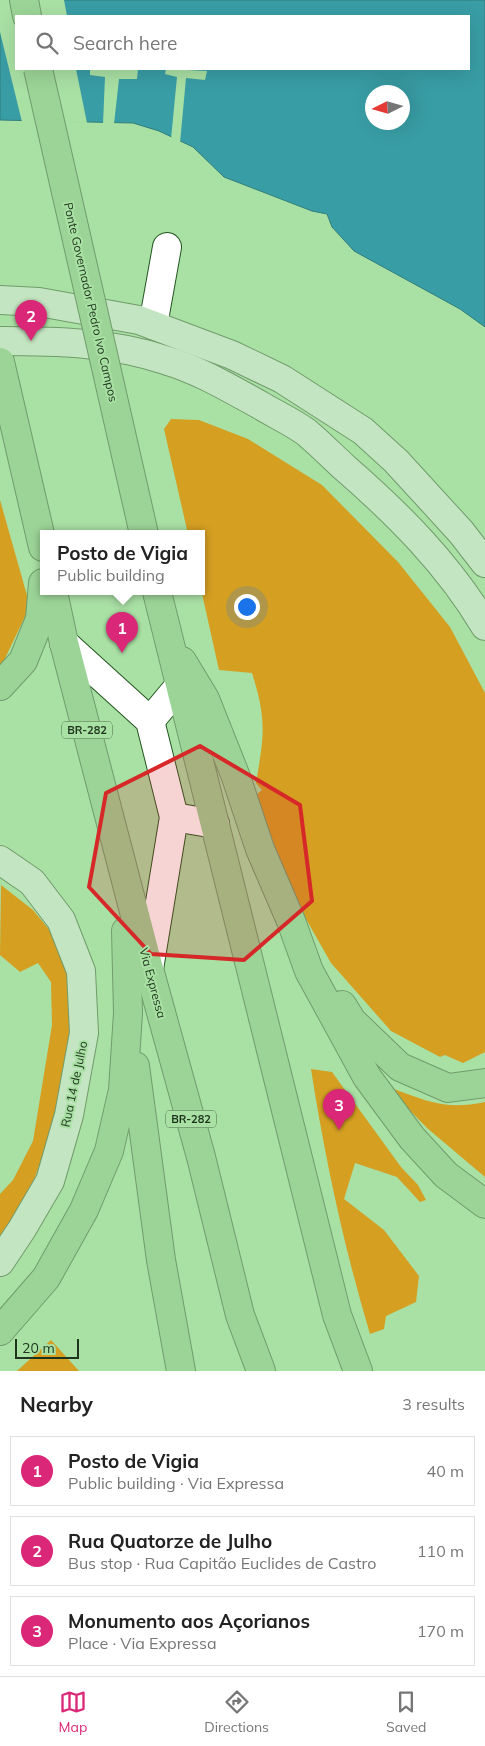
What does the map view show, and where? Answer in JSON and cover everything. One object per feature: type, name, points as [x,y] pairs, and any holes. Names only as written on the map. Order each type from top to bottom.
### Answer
[{"type":"highway","points":[[24,0],[27,15]]},
{"type":"highway","name":"Ponte Governador Pedro Ivo Campos","points":[[38,70],[143,530]]},
{"type":"highway","points":[[0,362],[40,534]]},
{"type":"highway","points":[[0,686],[23,661],[40,620],[42,595]]},
{"type":"highway","name":"Via Expressa","points":[[54,595],[64,643],[149,969],[201,1157],[240,1315],[261,1371]]},
{"type":"highway","points":[[159,595],[337,1314],[358,1371]]},
{"type":"highway","points":[[168,636],[205,699],[236,776],[260,849],[291,921],[309,971],[367,1077],[412,1138],[446,1175],[485,1204]]},
{"type":"highway","points":[[0,1331],[46,1278],[84,1210],[109,1150],[123,1090],[128,1013],[128,964],[122,867]]},
{"type":"highway","points":[[291,921],[352,1022],[400,1068],[448,1088],[485,1083]]},
{"type":"highway","points":[[128,1013],[161,1260],[181,1371]]},
{"type":"main road","points":[[0,300],[38,302],[139,320],[232,355],[282,379],[363,431],[396,461],[461,532],[485,563]]},
{"type":"main road","points":[[0,341],[82,343],[119,348],[164,360],[208,376],[305,432],[368,488],[415,534],[483,619]]},
{"type":"main road","points":[[368,488],[396,461]]},
{"type":"main road","name":"Rua 14 de Julho","points":[[0,860],[32,882],[61,920],[80,971],[84,1033],[69,1114],[50,1181],[0,1262]]},
{"type":"lane","points":[[153,325],[167,247]]},
{"type":"lane","points":[[64,643],[150,721],[174,817],[149,969]]},
{"type":"lane","points":[[150,721],[180,685]]},
{"type":"lane","points":[[174,817],[215,824]]},
{"type":"highlighted area","points":[[200,746],[300,805],[312,901],[244,960],[151,954],[89,887],[106,793]]},
{"type":"shaded area","points":[[171,419],[199,420],[248,439],[322,485],[398,562],[450,627],[485,693],[485,1052],[463,1063],[445,1055],[440,1057],[391,1031],[331,963],[294,898],[256,795],[262,790],[256,783],[263,728],[257,689],[252,673],[219,670],[202,595],[205,595],[205,530],[187,530],[164,429]]},
{"type":"shaded area","points":[[0,500],[30,606],[0,669]]},
{"type":"shaded area","points":[[1,885],[33,910],[57,939],[70,973],[75,1034],[56,1118],[34,1180],[0,1242],[0,1194],[13,1180],[33,1141],[52,1025],[51,982],[38,963],[20,972],[0,955]]},
{"type":"shaded area","points":[[311,1069],[332,1072],[401,1167],[418,1185],[426,1200],[420,1202],[397,1177],[355,1163],[344,1199],[384,1230],[419,1276],[416,1302],[386,1316],[384,1329],[370,1334],[336,1203]]},
{"type":"shaded area","points":[[394,1089],[418,1098],[449,1105],[485,1102],[485,1177],[427,1128],[391,1091]]},
{"type":"shaded area","points":[[51,1340],[79,1371],[17,1371]]},
{"type":"water","points":[[0,0],[485,0],[485,327],[460,309],[354,251],[332,227],[327,214],[312,211],[224,177],[193,147],[159,131],[133,123],[0,120]]},
{"type":"pier","points":[[0,0],[64,0],[67,15],[15,15],[15,70],[76,70],[87,123],[22,122],[0,32]]},
{"type":"pier","points":[[90,70],[138,70],[137,79],[119,79],[114,124],[103,124],[105,77],[90,75]]},
{"type":"pier","points":[[166,70],[207,71],[205,80],[186,78],[180,143],[171,139],[177,77],[165,74]]},
{"type":"place","name":"Rua Quatorze de Julho","points":[[31,341]]},
{"type":"place","name":"Posto de Vigia","points":[[122,653]]},
{"type":"place","name":"Monumento aos Açorianos","points":[[339,1130]]}]
